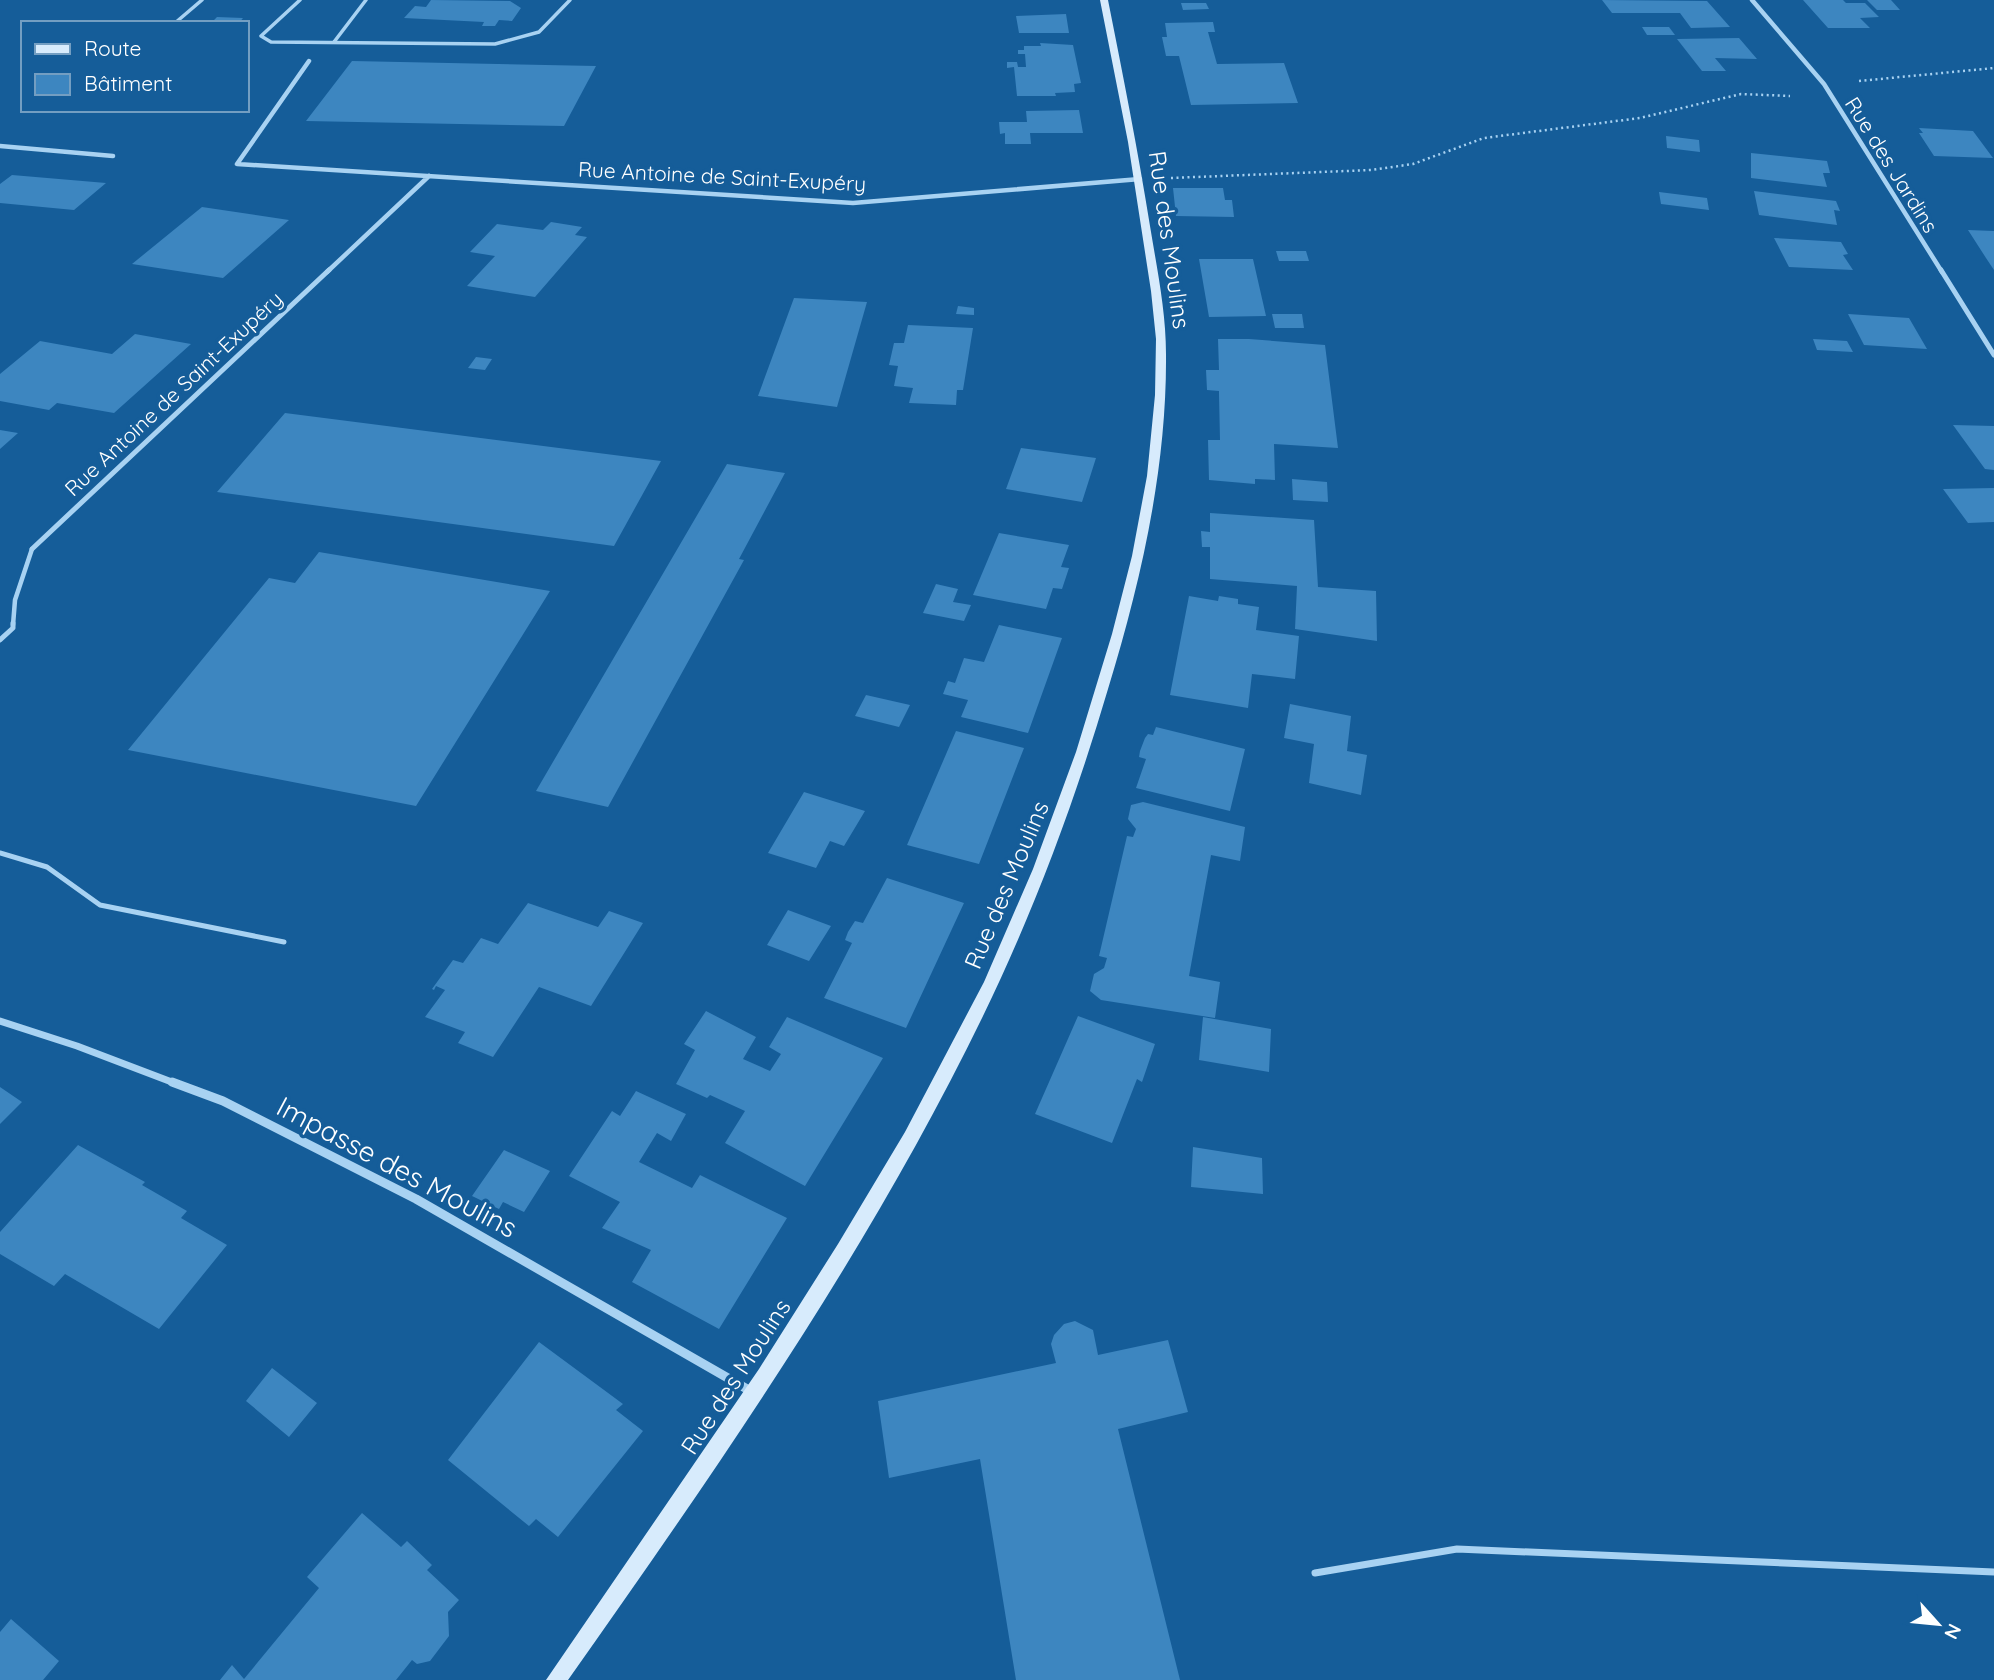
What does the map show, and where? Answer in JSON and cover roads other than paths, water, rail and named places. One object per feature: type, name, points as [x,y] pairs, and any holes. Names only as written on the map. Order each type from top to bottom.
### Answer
[{"type":"main road","name":"Rue des Moulins","points":[[556,1680],[754,1394],[841,1257],[913,1133],[991,984],[1067,801],[1129,596],[1149,493],[1158,428],[1161,358],[1159,301],[1140,179],[1104,0]]},
{"type":"street","name":"Rue des Jardins","points":[[1752,0],[1824,84],[1829,97],[1994,355]]},
{"type":"street","name":"Rue Antoine de Saint-Exupéry","points":[[309,61],[237,164],[853,203],[1140,179]]},
{"type":"street","points":[[0,146],[113,156]]},
{"type":"street","name":"Rue Antoine de Saint-Exupéry","points":[[32,549],[429,176]]},
{"type":"street","name":"Impasse des Moulins","points":[[0,1021],[77,1046],[223,1101],[416,1199],[716,1369],[754,1394]]},
{"type":"lane","points":[[177,21],[202,0]]},
{"type":"lane","points":[[300,0],[261,36],[271,42],[495,44],[539,32],[570,0]]},
{"type":"lane","points":[[334,42],[366,0]]},
{"type":"lane","points":[[0,640],[13,628],[15,600],[32,549]]},
{"type":"lane","points":[[0,853],[47,867],[100,905],[284,942]]},
{"type":"lane","points":[[1315,1573],[1457,1549],[1994,1572]]}]
